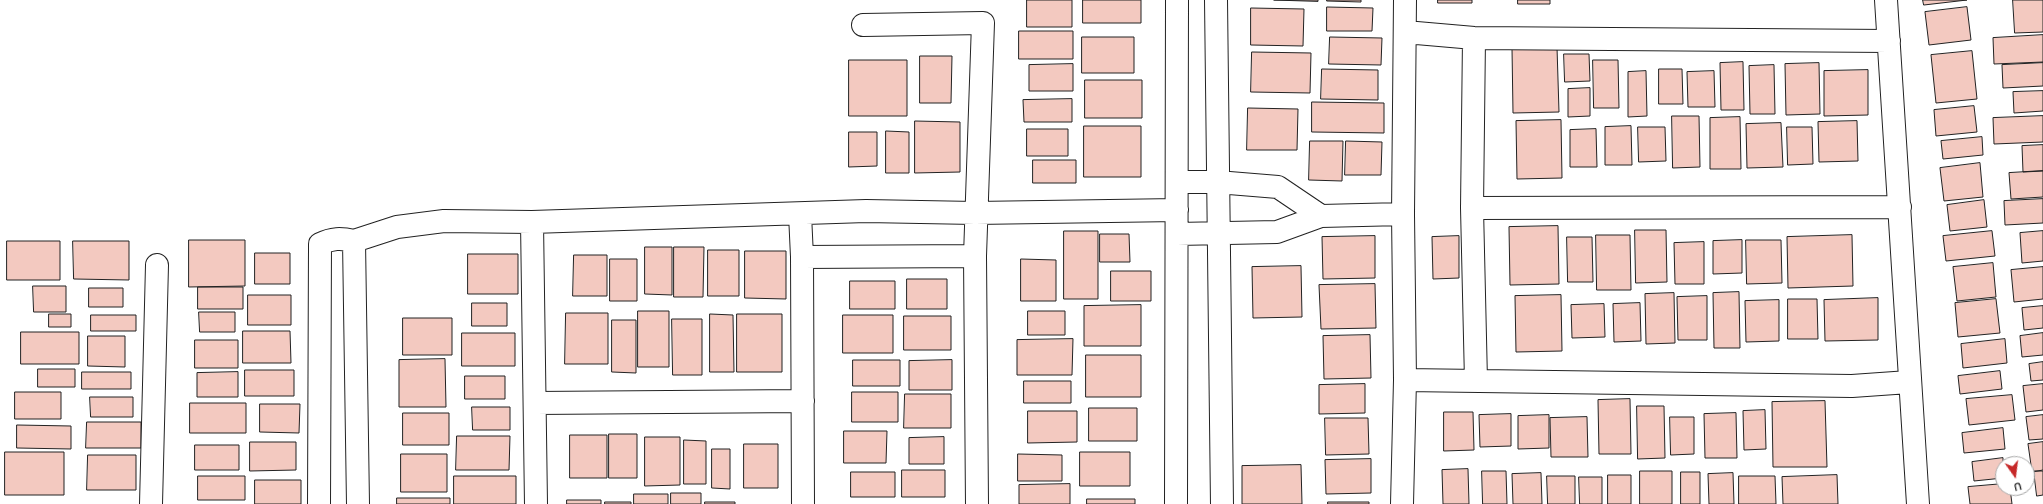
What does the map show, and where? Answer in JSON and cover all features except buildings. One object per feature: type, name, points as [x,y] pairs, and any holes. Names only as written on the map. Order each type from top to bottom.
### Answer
[{"type":"street","points":[[1176,504],[1178,182],[1177,0]]},
{"type":"street","points":[[1216,0],[1222,504]]},
{"type":"street","points":[[1402,504],[1405,380],[1403,214],[1405,0]]},
{"type":"street","points":[[1886,0],[1900,207],[1909,382],[1918,504]]},
{"type":"street","points":[[863,25],[983,23],[974,256],[977,504]]},
{"type":"street","points":[[1405,32],[1474,38],[1888,40]]},
{"type":"street","points":[[1474,38],[1472,208],[1476,381]]},
{"type":"street","points":[[1178,182],[1217,182],[1278,187],[1321,216]]},
{"type":"street","points":[[1472,208],[1900,207]]},
{"type":"street","points":[[319,504],[320,244],[334,239],[354,241],[397,227],[444,221],[532,222],[866,211],[975,213],[1177,210]]},
{"type":"street","points":[[800,214],[802,257],[803,504]]},
{"type":"street","points":[[1177,234],[1277,232],[1321,216],[1403,214]]},
{"type":"street","points":[[532,222],[536,504]]},
{"type":"street","points":[[354,241],[358,504]]},
{"type":"street","points":[[802,257],[974,256]]},
{"type":"street","points":[[151,504],[157,265]]},
{"type":"street","points":[[1405,380],[1852,386],[1909,382]]},
{"type":"street","points":[[535,403],[803,401]]}]
